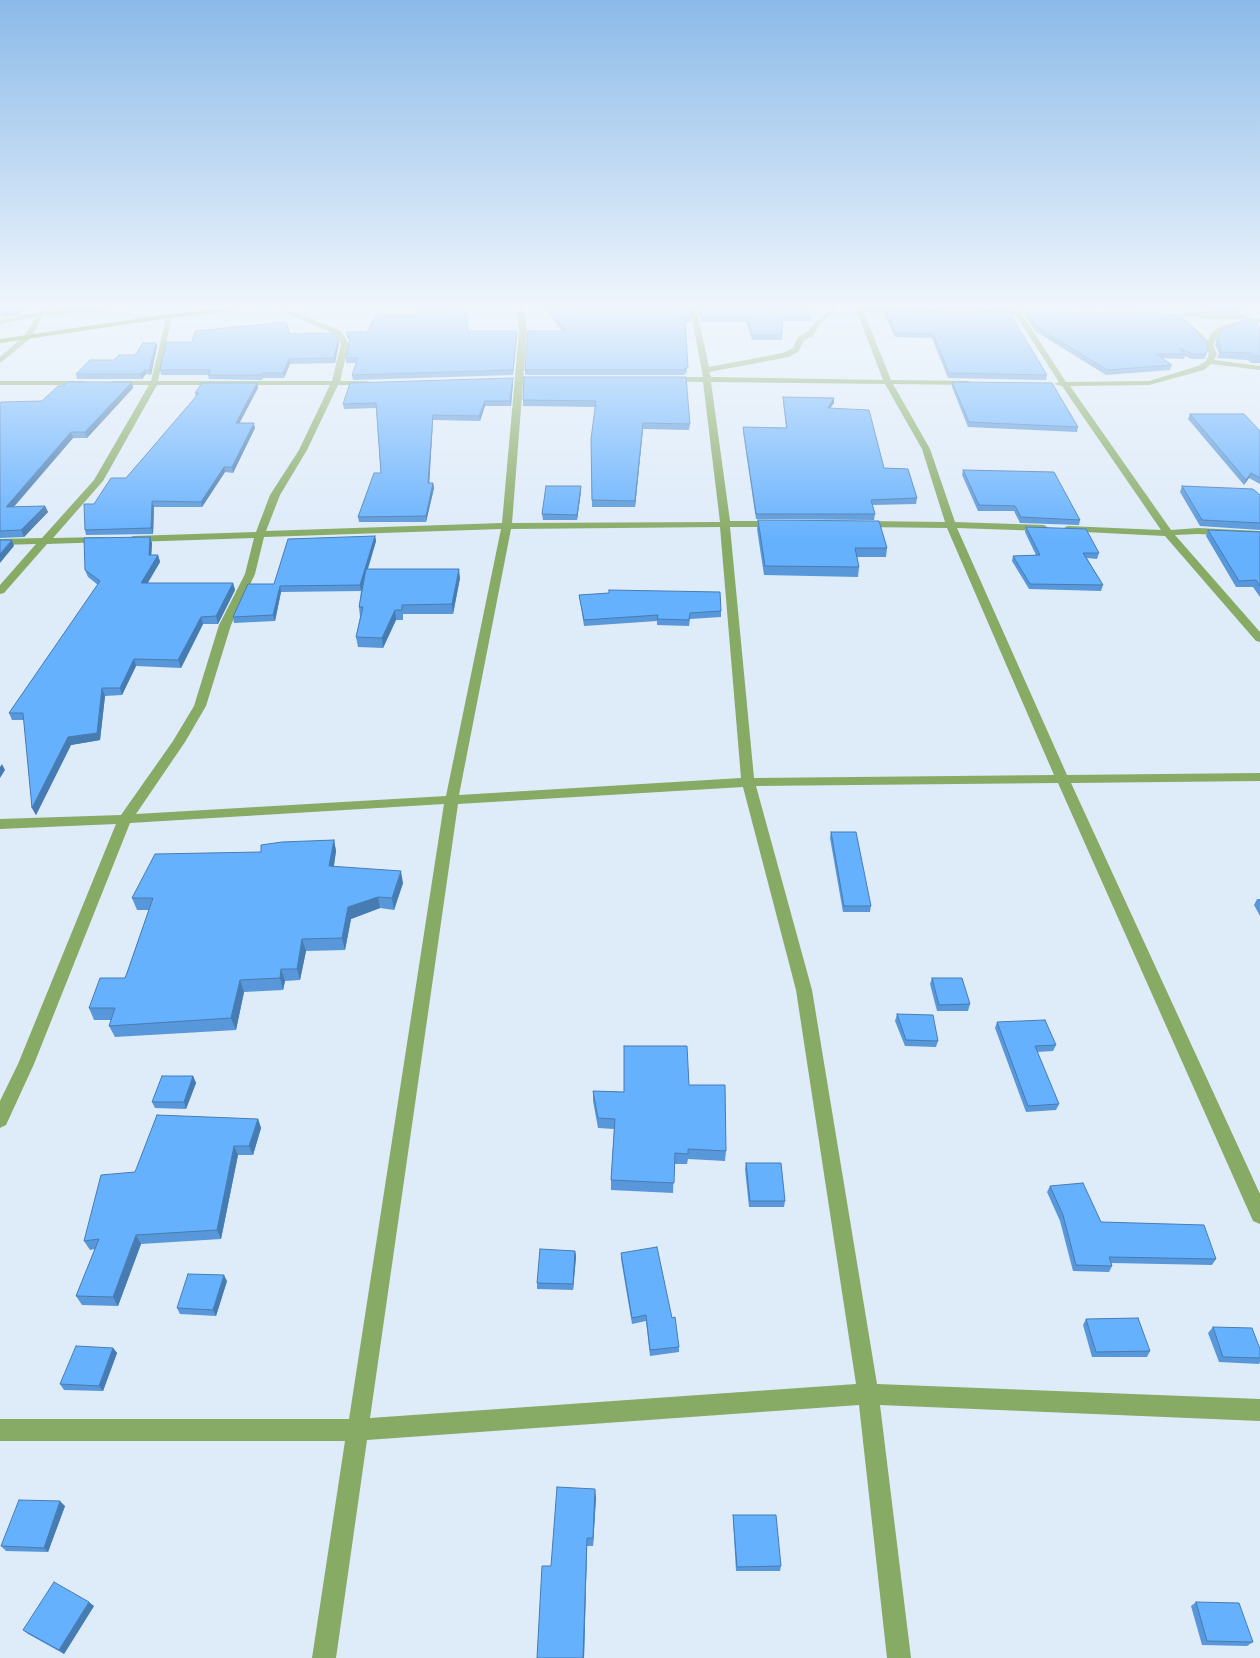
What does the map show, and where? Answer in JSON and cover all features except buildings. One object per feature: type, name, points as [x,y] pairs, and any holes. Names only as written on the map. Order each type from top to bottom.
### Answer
[{"type":"street","points":[[0,591],[98,481],[153,384]]},
{"type":"street","points":[[0,1120],[26,1064],[125,819],[179,742],[200,706],[225,625],[250,574],[259,536],[275,495],[303,450],[335,384]]},
{"type":"street","points":[[324,1658],[452,798],[507,526],[520,384]]},
{"type":"street","points":[[707,384],[725,524],[748,782],[804,990],[868,1394],[899,1658]]},
{"type":"street","points":[[889,384],[926,450],[951,525],[1062,778],[1260,1215]]},
{"type":"street","points":[[1064,384],[1168,533],[1260,639]]},
{"type":"street","points":[[0,542],[259,536],[507,526],[784,524]]},
{"type":"street","points":[[853,524],[1260,534]]},
{"type":"street","points":[[0,824],[125,819],[452,798],[748,782],[1260,777]]},
{"type":"street","points":[[0,1430],[358,1430],[868,1394],[1260,1410]]}]
